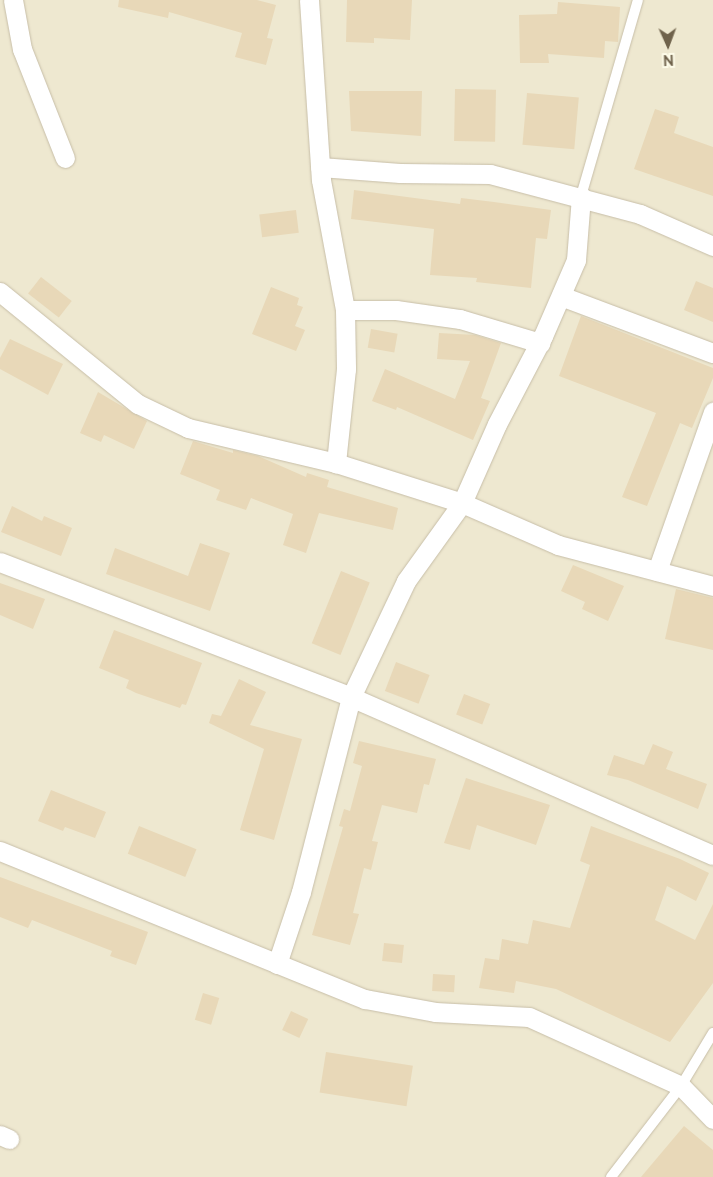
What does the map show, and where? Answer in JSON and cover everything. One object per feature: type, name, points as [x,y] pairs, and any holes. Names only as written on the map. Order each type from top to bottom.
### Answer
[{"type":"street","points":[[13,0],[22,49],[65,158]]},
{"type":"street","points":[[308,0],[320,167],[345,310],[346,369],[336,463]]},
{"type":"street","points":[[320,167],[400,173],[490,174],[581,196],[640,214],[713,246]]},
{"type":"street","points":[[277,964],[301,892],[351,697],[406,581],[462,503],[497,424],[540,343],[576,260],[581,196]]},
{"type":"street","points":[[0,292],[138,404],[188,428],[336,463],[462,503],[558,545],[713,586]]},
{"type":"street","points":[[561,296],[713,353]]},
{"type":"street","points":[[345,310],[396,310],[460,319],[540,343]]},
{"type":"street","points":[[657,571],[713,412]]},
{"type":"street","points":[[0,562],[351,697],[713,855]]},
{"type":"street","points":[[0,852],[222,939],[277,964],[365,999],[435,1012],[528,1017],[681,1086],[713,1119]]},
{"type":"lane","points":[[581,196],[638,0]]},
{"type":"lane","points":[[611,1177],[681,1086],[713,1033]]},
{"type":"shaded area","points":[[0,0],[713,0],[713,1177],[0,1177]]},
{"type":"building","points":[[119,0],[257,0],[276,5],[267,38],[273,39],[266,65],[235,57],[242,33],[169,12],[168,18],[118,7]]},
{"type":"building","points":[[347,0],[412,0],[410,40],[374,38],[374,43],[346,42]]},
{"type":"building","points":[[558,2],[620,7],[618,42],[605,41],[604,58],[548,54],[549,63],[520,63],[519,15],[557,14]]},
{"type":"building","points":[[455,89],[496,90],[495,142],[454,141]]},
{"type":"building","points":[[349,91],[422,91],[421,136],[351,131]]},
{"type":"building","points":[[527,93],[579,98],[574,149],[522,145]]},
{"type":"building","points":[[655,109],[679,117],[674,133],[713,147],[713,196],[634,169]]},
{"type":"building","points":[[354,190],[460,204],[461,198],[551,210],[547,239],[536,238],[531,288],[476,282],[477,278],[430,275],[434,229],[351,219]]},
{"type":"building","points":[[296,210],[299,233],[262,237],[259,215]]},
{"type":"building","points":[[41,277],[72,301],[59,318],[28,294]]},
{"type":"building","points":[[696,281],[713,288],[713,322],[684,310]]},
{"type":"building","points":[[271,287],[299,298],[297,305],[303,307],[295,326],[305,330],[296,351],[252,334]]},
{"type":"building","points":[[581,316],[713,368],[713,378],[692,428],[680,423],[647,506],[622,497],[656,413],[559,376]]},
{"type":"building","points":[[371,329],[398,334],[394,352],[368,348]]},
{"type":"building","points":[[439,333],[475,335],[501,343],[481,398],[490,401],[473,440],[397,407],[396,410],[372,401],[385,369],[455,399],[470,361],[437,359]]},
{"type":"building","points":[[10,339],[63,364],[48,395],[0,369],[0,358]]},
{"type":"building","points":[[98,392],[147,421],[134,449],[104,435],[101,442],[80,433]]},
{"type":"building","points":[[193,441],[233,453],[233,450],[258,456],[306,477],[307,473],[329,480],[327,487],[398,508],[393,530],[319,513],[306,553],[283,545],[293,514],[251,498],[246,510],[216,500],[220,490],[180,474]]},
{"type":"building","points":[[12,506],[42,521],[44,516],[72,528],[61,556],[1,532]]},
{"type":"building","points":[[200,543],[230,553],[210,611],[106,574],[115,548],[188,576]]},
{"type":"building","points":[[573,565],[624,586],[608,621],[582,609],[585,602],[561,591]]},
{"type":"building","points":[[341,571],[370,583],[341,655],[312,643]]},
{"type":"building","points":[[0,583],[45,599],[33,629],[0,615]]},
{"type":"building","points":[[676,589],[713,598],[713,650],[665,639]]},
{"type":"building","points":[[114,630],[202,663],[186,705],[182,704],[180,708],[136,693],[126,688],[129,680],[99,668]]},
{"type":"building","points":[[396,662],[430,675],[418,704],[385,691]]},
{"type":"building","points":[[239,679],[266,692],[250,725],[302,739],[274,840],[240,830],[264,749],[209,723],[212,714],[221,716]]},
{"type":"building","points":[[464,694],[490,704],[482,725],[456,715]]},
{"type":"building","points":[[359,741],[436,759],[429,785],[424,784],[417,813],[382,805],[372,841],[378,842],[371,870],[364,868],[353,913],[359,914],[350,945],[312,935],[343,827],[339,826],[344,809],[350,811],[362,766],[353,763]]},
{"type":"building","points":[[653,744],[673,752],[666,769],[707,784],[698,809],[628,780],[607,775],[614,755],[644,765]]},
{"type":"building","points":[[466,778],[550,805],[536,845],[477,825],[470,850],[444,843]]},
{"type":"building","points":[[51,790],[106,812],[95,838],[65,827],[63,831],[38,821]]},
{"type":"building","points":[[139,826],[196,849],[185,877],[128,854]]},
{"type":"building","points":[[591,826],[680,859],[709,873],[696,901],[667,886],[655,920],[695,940],[713,904],[713,983],[670,1042],[556,989],[516,981],[514,993],[479,988],[485,958],[499,960],[502,939],[528,944],[533,920],[570,928],[590,865],[580,861]]},
{"type":"building","points":[[0,877],[148,932],[136,965],[110,956],[112,951],[32,920],[28,928],[0,917]]},
{"type":"building","points":[[384,943],[404,945],[402,963],[382,961]]},
{"type":"building","points":[[433,974],[455,975],[454,992],[432,991]]},
{"type":"building","points":[[203,993],[219,998],[211,1025],[195,1020]]},
{"type":"building","points":[[291,1011],[308,1019],[299,1038],[282,1030]]},
{"type":"building","points":[[326,1052],[413,1066],[407,1106],[320,1092]]},
{"type":"building","points":[[684,1126],[713,1150],[713,1177],[641,1177]]}]
